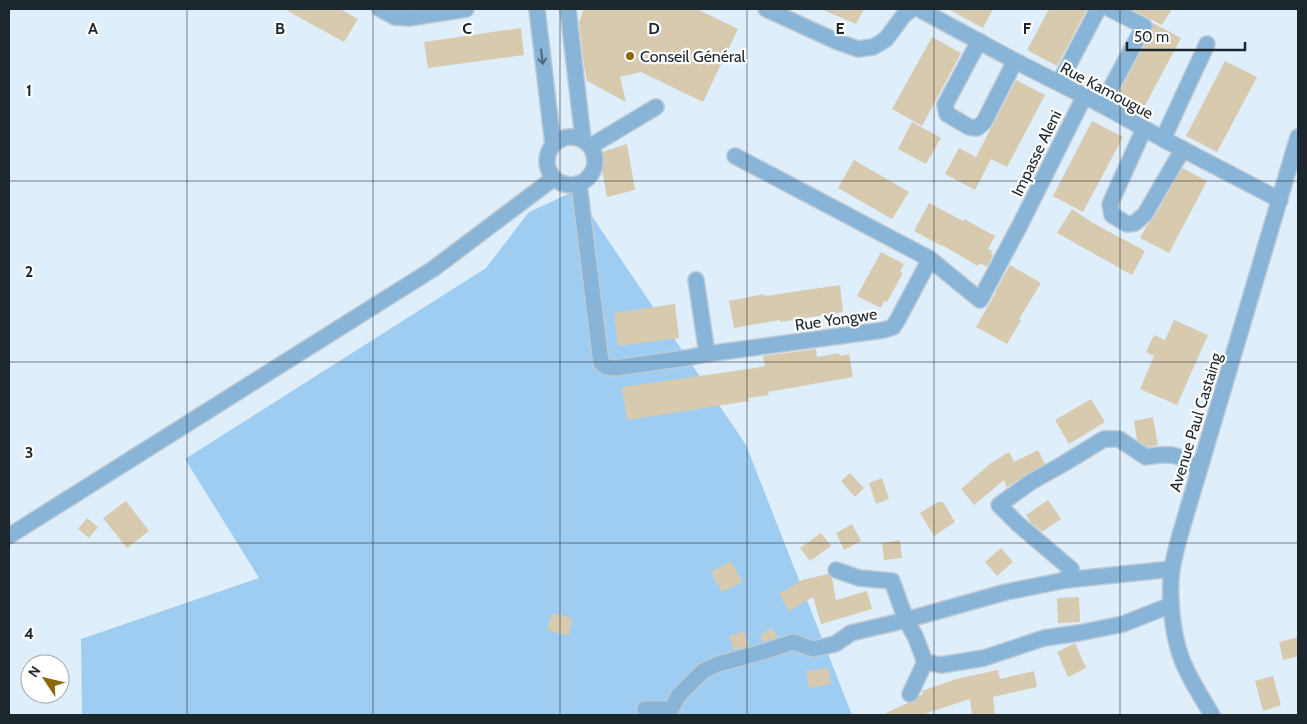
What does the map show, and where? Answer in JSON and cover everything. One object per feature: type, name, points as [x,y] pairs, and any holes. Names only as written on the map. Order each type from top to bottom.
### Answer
[{"type":"street","points":[[380,9],[395,17],[409,18],[466,9]]},
{"type":"street","points":[[536,9],[553,145]]},
{"type":"street","points":[[568,9],[587,143]]},
{"type":"street","points":[[766,9],[850,47],[866,49],[880,44],[886,39],[904,15],[912,9]]},
{"type":"street","name":"Rue Kamougue","points":[[919,9],[938,13],[979,41],[1015,61],[1280,200]]},
{"type":"street","points":[[1058,83],[1098,9]]},
{"type":"street","points":[[1102,105],[1144,26],[1110,9]]},
{"type":"street","points":[[979,41],[945,106],[947,114],[969,127],[977,128],[984,122],[1015,61]]},
{"type":"street","points":[[1162,139],[1207,44]]},
{"type":"street","name":"Impasse Aleni","points":[[930,259],[980,300],[1020,226],[1084,97]]},
{"type":"street","points":[[587,143],[656,107]]},
{"type":"street","points":[[1144,129],[1110,204],[1112,214],[1127,224],[1135,223],[1145,214],[1182,149]]},
{"type":"street","points":[[575,136],[587,143],[595,153],[596,161],[591,175],[579,184],[572,185],[559,182],[554,178],[547,162],[548,153],[553,145],[559,140],[575,136]]},
{"type":"street","name":"Avenue Paul Castaing","points":[[1212,715],[1186,670],[1177,643],[1170,595],[1172,569],[1199,469],[1298,137]]},
{"type":"street","points":[[736,156],[930,259]]},
{"type":"street","points":[[9,536],[433,269],[554,178]]},
{"type":"street","name":"Rue Yongwe","points":[[579,184],[601,363],[606,367],[615,368],[874,332],[893,327],[930,259]]},
{"type":"street","points":[[696,280],[707,354]]},
{"type":"street","points":[[1066,580],[1071,569],[1018,524],[999,505],[1031,482],[1104,439],[1119,439],[1146,457],[1165,453],[1180,457],[1199,469]]},
{"type":"street","points":[[645,709],[672,709],[679,696],[703,671],[718,664],[793,642],[813,649],[835,644],[850,633],[906,620],[1006,592],[1066,580],[1172,569]]},
{"type":"street","points":[[836,570],[859,578],[892,581],[906,620],[915,636],[925,662],[910,694]]},
{"type":"street","points":[[925,662],[941,665],[984,658],[1044,638],[1079,634],[1122,624],[1171,605]]},
{"type":"shaded area","points":[[575,191],[746,445],[852,715],[82,715],[81,639],[259,578],[185,459],[486,268],[529,212]]},
{"type":"building","points":[[284,9],[340,9],[358,19],[344,42]]},
{"type":"building","name":"Conseil Général","points":[[584,9],[697,9],[738,29],[703,102],[641,72],[620,77],[626,102],[587,81],[579,22]]},
{"type":"building","points":[[821,9],[864,9],[856,24]]},
{"type":"building","points":[[948,9],[993,9],[983,28]]},
{"type":"building","points":[[1049,9],[1087,9],[1057,66],[1027,50]]},
{"type":"building","points":[[1131,9],[1172,9],[1162,25]]},
{"type":"building","points":[[1153,23],[1181,38],[1142,111],[1117,97],[1152,30]]},
{"type":"building","points":[[521,28],[524,55],[428,68],[424,42]]},
{"type":"building","points":[[932,37],[961,53],[922,126],[892,109]]},
{"type":"building","points":[[1225,61],[1257,77],[1217,152],[1186,136]]},
{"type":"building","points":[[1016,80],[1045,95],[1007,167],[991,159],[975,190],[945,174],[959,148],[976,157]]},
{"type":"building","points":[[1092,121],[1123,137],[1083,212],[1053,196]]},
{"type":"building","points":[[912,122],[941,138],[926,164],[898,149]]},
{"type":"building","points":[[627,144],[635,190],[607,197],[599,153]]},
{"type":"building","points":[[854,160],[909,192],[892,219],[838,188]]},
{"type":"building","points":[[1182,168],[1207,181],[1169,253],[1140,238]]},
{"type":"building","points":[[929,203],[995,236],[988,249],[992,251],[991,254],[993,255],[987,267],[980,263],[978,266],[914,231]]},
{"type":"building","points":[[1072,209],[1093,223],[1145,251],[1132,275],[1057,233]]},
{"type":"building","points":[[881,252],[904,264],[900,272],[903,273],[887,302],[884,301],[881,308],[857,296]]},
{"type":"building","points":[[1010,265],[1041,283],[1019,319],[1021,320],[1007,344],[976,327]]},
{"type":"building","points":[[840,285],[843,312],[734,328],[729,301],[764,294],[765,296]]},
{"type":"building","points":[[675,304],[679,338],[618,346],[614,313]]},
{"type":"building","points":[[1174,320],[1208,335],[1177,405],[1140,389],[1154,356],[1146,352],[1154,335],[1165,340]]},
{"type":"building","points":[[816,349],[817,357],[839,353],[840,356],[849,354],[853,377],[768,392],[769,395],[748,398],[749,401],[627,420],[622,387],[755,368],[765,366],[763,356]]},
{"type":"building","points":[[1091,399],[1105,422],[1069,444],[1055,420]]},
{"type":"building","points":[[1153,417],[1158,445],[1147,447],[1137,440],[1134,421]]},
{"type":"building","points":[[1038,450],[1045,464],[1007,487],[1004,480],[974,505],[961,489],[991,463],[1009,452],[1014,462]]},
{"type":"building","points":[[850,473],[864,488],[855,497],[841,481]]},
{"type":"building","points":[[882,478],[889,499],[876,504],[869,483]]},
{"type":"building","points":[[1048,500],[1061,519],[1042,532],[1031,523],[1026,515]]},
{"type":"building","points":[[126,501],[149,531],[127,548],[103,518]]},
{"type":"building","points":[[938,502],[943,502],[955,522],[934,536],[920,513]]},
{"type":"building","points":[[87,518],[98,527],[89,538],[78,529]]},
{"type":"building","points":[[852,524],[861,541],[844,550],[836,533]]},
{"type":"building","points":[[821,533],[831,546],[810,561],[800,548]]},
{"type":"building","points":[[900,540],[902,558],[884,560],[882,543]]},
{"type":"building","points":[[1001,548],[1013,562],[997,576],[985,562]]},
{"type":"building","points":[[731,561],[742,582],[722,592],[711,572]]},
{"type":"building","points":[[828,574],[832,578],[836,600],[867,591],[872,609],[821,624],[813,597],[789,611],[779,594],[802,580]]},
{"type":"building","points":[[1079,597],[1080,622],[1058,623],[1057,598]]},
{"type":"building","points":[[552,613],[573,618],[568,636],[547,630]]},
{"type":"building","points":[[771,628],[778,637],[763,642],[760,636]]},
{"type":"building","points":[[744,631],[749,646],[734,650],[729,636]]},
{"type":"building","points":[[1298,637],[1298,656],[1283,660],[1279,642]]},
{"type":"building","points":[[1075,643],[1086,668],[1068,677],[1057,652]]},
{"type":"building","points":[[828,668],[831,684],[809,688],[806,671]]},
{"type":"building","points":[[998,670],[1000,679],[1034,671],[1037,687],[993,697],[995,715],[972,715],[970,699],[921,715],[882,715],[907,703],[915,702],[923,694],[922,691],[956,679]]},
{"type":"building","points":[[1273,676],[1281,705],[1263,711],[1255,681]]},
{"type":"place","name":"Conseil Général","points":[[630,56]]}]
